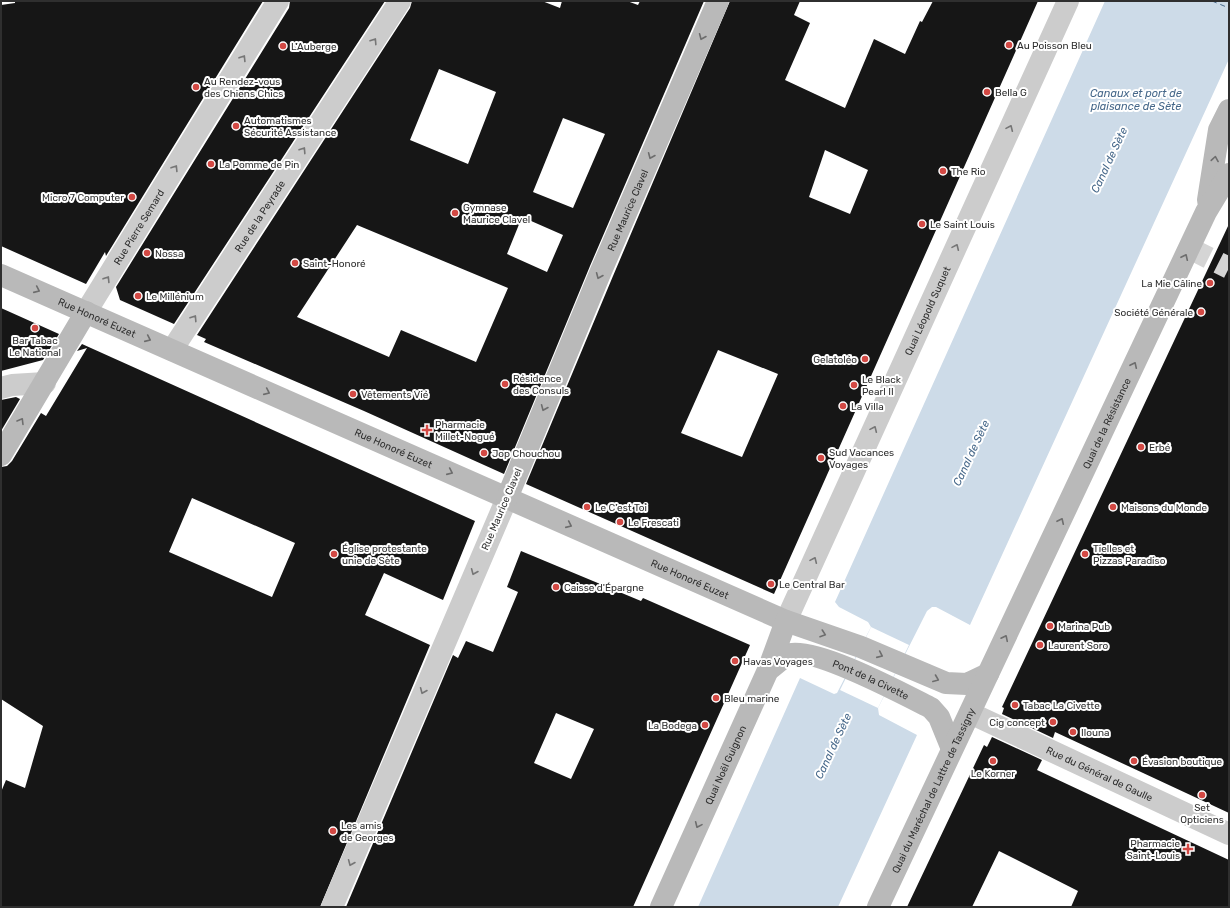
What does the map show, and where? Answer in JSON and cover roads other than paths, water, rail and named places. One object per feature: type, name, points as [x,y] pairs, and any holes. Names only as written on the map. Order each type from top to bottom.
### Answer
[{"type":"main road","name":"Rue Maurice Clavel","points":[[507,498],[604,264],[718,1]]},
{"type":"main road","points":[[1206,212],[1219,130],[1229,110]]},
{"type":"main road","name":"Quai de la Résistance","points":[[988,674],[1206,212],[1229,174]]},
{"type":"main road","name":"Rue Honoré Euzet","points":[[1,275],[786,621]]},
{"type":"main road","name":"Rue Pierre Semard","points":[[1,455],[86,312]]},
{"type":"main road","points":[[786,621],[861,647],[946,683],[967,684],[988,674]]},
{"type":"main road","name":"Quai Noël Guignon","points":[[661,907],[768,670],[786,621]]},
{"type":"main road","name":"Pont de la Civette","points":[[768,670],[788,655],[803,654],[850,669],[889,686],[931,708],[939,717],[952,749]]},
{"type":"main road","name":"Quai du Maréchal de Lattre de Tassigny","points":[[878,907],[988,674]]},
{"type":"street","name":"Rue Pierre Semard","points":[[86,312],[278,1]]},
{"type":"street","name":"Rue de la Peyrade","points":[[172,350],[400,1]]},
{"type":"street","name":"Quai Léopold Suquet","points":[[786,621],[1068,1]]},
{"type":"street","points":[[1,388],[12,384],[45,383]]},
{"type":"street","name":"Rue Maurice Clavel","points":[[332,907],[507,498]]},
{"type":"street","name":"Rue du Général de Gaulle","points":[[970,713],[1229,834]]},
{"type":"water","name":"Canaux et port de plaisance de Sète","points":[[1105,1],[1229,1],[1229,59],[970,625],[936,607],[932,607],[927,611],[878,708],[879,715],[917,735],[838,907],[698,907],[800,678],[834,694],[837,693],[871,627],[868,622],[839,607],[835,602]]},
{"type":"tunnel","points":[[1189,248],[1229,268]]},
{"type":"place","name":"Au Poisson Bleu","points":[[1009,45]]},
{"type":"place","name":"L'Auberge","points":[[283,46]]},
{"type":"place","name":"Au Rendez-vous des Chiens Chics","points":[[196,87]]},
{"type":"place","name":"Bella G","points":[[987,92]]},
{"type":"place","name":"Automatismes Sécurité Assistance","points":[[236,126]]},
{"type":"place","name":"La Pomme de Pin","points":[[211,164]]},
{"type":"place","name":"The Rio","points":[[943,171]]},
{"type":"place","name":"Micro 7 Computer","points":[[132,197]]},
{"type":"place","name":"Gymnase Maurice Clavel","points":[[455,213]]},
{"type":"place","name":"Le Saint Louis","points":[[922,224]]},
{"type":"place","name":"Nossa","points":[[147,253]]},
{"type":"place","name":"Saint-Honoré","points":[[295,263]]},
{"type":"place","name":"La Mie Câline","points":[[1210,283]]},
{"type":"place","name":"Le Millénium","points":[[138,296]]},
{"type":"place","name":"Société Générale","points":[[1201,312]]},
{"type":"place","name":"Bar Tabac Le National","points":[[35,328]]},
{"type":"place","name":"Gelatoléo","points":[[865,359]]},
{"type":"place","name":"Résidence des Consuls","points":[[505,384]]},
{"type":"place","name":"Le Black Pearl II","points":[[854,385]]},
{"type":"place","name":"Vêtements Vié","points":[[353,394]]},
{"type":"place","name":"La Villa","points":[[843,406]]},
{"type":"place","name":"Pharmacie Millet-Nogué","points":[[427,430]]},
{"type":"place","name":"Erbé","points":[[1141,447]]},
{"type":"place","name":"Jop Chouchou","points":[[484,453]]},
{"type":"place","name":"Sud Vacances Voyages","points":[[821,458]]},
{"type":"place","name":"Le C'est Toi","points":[[587,507]]},
{"type":"place","name":"Maisons du Monde","points":[[1113,507]]},
{"type":"place","name":"Le Frescati","points":[[620,522]]},
{"type":"place","name":"Église protestante unie de Sète","points":[[334,554]]},
{"type":"place","name":"Tielles et Pizzas Paradiso","points":[[1085,554]]},
{"type":"place","name":"Le Central Bar","points":[[771,584]]},
{"type":"place","name":"Caisse d'Épargne","points":[[556,587]]},
{"type":"place","name":"Marina Pub","points":[[1050,626]]},
{"type":"place","name":"Laurent Soro","points":[[1040,645]]},
{"type":"place","name":"Havas Voyages","points":[[735,661]]},
{"type":"place","name":"Bleu marine","points":[[716,698]]},
{"type":"place","name":"Tabac La Civette","points":[[1015,705]]},
{"type":"place","name":"Cig concept","points":[[1053,722]]},
{"type":"place","name":"La Bodega","points":[[705,725]]},
{"type":"place","name":"Ilouna","points":[[1073,732]]},
{"type":"place","name":"Le Korner","points":[[993,761]]},
{"type":"place","name":"Évasion boutique","points":[[1134,761]]},
{"type":"place","name":"Set Opticiens","points":[[1202,795]]},
{"type":"place","name":"Les amis de Georges","points":[[333,831]]},
{"type":"place","name":"Pharmacie Saint-Louis","points":[[1188,849]]},
{"type":"water label","name":"Canal de Sète","points":[[1109,160]]},
{"type":"water label","name":"Canal de Sète","points":[[971,453]]},
{"type":"water label","name":"Canal de Sète","points":[[833,746]]}]
